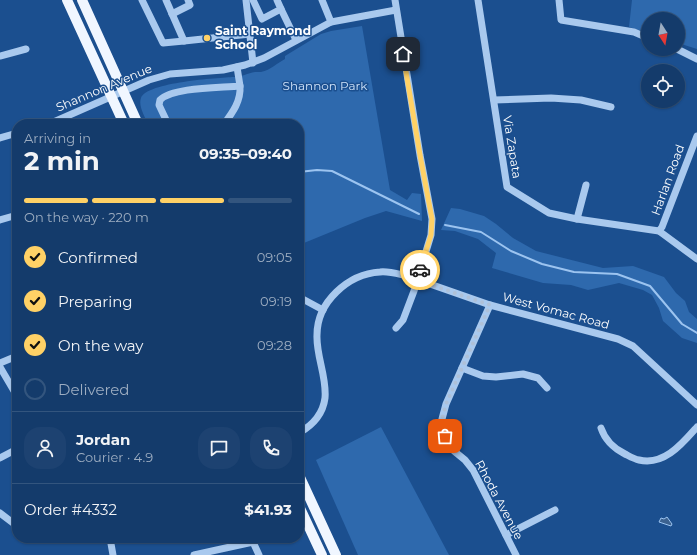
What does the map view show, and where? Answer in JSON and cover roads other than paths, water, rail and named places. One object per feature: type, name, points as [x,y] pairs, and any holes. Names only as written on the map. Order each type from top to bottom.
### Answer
[{"type":"main road","points":[[67,0],[122,119]]},
{"type":"main road","points":[[82,0],[136,119]]},
{"type":"main road","points":[[304,486],[336,555]]},
{"type":"main road","points":[[304,517],[322,555]]},
{"type":"street","points":[[142,0],[163,43],[250,34]]},
{"type":"street","points":[[166,0],[184,41]]},
{"type":"street","points":[[172,14],[190,6],[188,0]]},
{"type":"street","points":[[246,0],[253,63]]},
{"type":"street","points":[[254,0],[262,19],[281,10]]},
{"type":"street","points":[[277,0],[296,40]]},
{"type":"street","points":[[322,0],[331,22]]},
{"type":"street","points":[[395,0],[432,219],[431,235],[417,280],[403,320],[396,328]]},
{"type":"street","name":"Via Zapata","points":[[478,0],[507,187],[549,213],[577,219],[659,231],[697,259]]},
{"type":"street","points":[[559,0],[561,20],[634,32],[641,35]]},
{"type":"street","name":"Shannon Avenue","points":[[60,119],[160,76],[237,67],[253,63],[331,22],[396,10]]},
{"type":"street","points":[[0,56],[26,49]]},
{"type":"street","points":[[685,53],[697,58]]},
{"type":"street","points":[[228,119],[234,111],[241,94],[237,67]]},
{"type":"street","points":[[166,119],[159,105],[160,100],[164,96],[184,91],[240,86]]},
{"type":"street","points":[[494,100],[551,98],[581,100],[611,107]]},
{"type":"street","points":[[0,138],[12,135]]},
{"type":"street","name":"Harlan Road","points":[[659,231],[662,227],[697,136]]},
{"type":"street","points":[[577,219],[586,185]]},
{"type":"street","points":[[0,220],[12,216]]},
{"type":"street","name":"West Vomac Road","points":[[304,430],[318,418],[322,410],[325,397],[323,377],[317,349],[316,333],[323,310],[341,288],[366,274],[380,272],[393,273],[490,305],[618,339],[632,346],[697,405]]},
{"type":"street","points":[[304,300],[323,310]]},
{"type":"street","name":"Rhoda Avenue","points":[[490,305],[446,404],[442,419],[445,436],[454,451],[465,460],[473,470],[516,555]]},
{"type":"street","points":[[0,363],[12,358]]},
{"type":"street","points":[[0,366],[12,387]]},
{"type":"street","points":[[462,368],[483,376],[496,377],[523,374],[538,378],[547,388]]},
{"type":"street","points":[[601,428],[603,435],[609,443],[620,452],[638,460],[649,462],[659,460],[669,454],[697,427]]},
{"type":"street","points":[[0,458],[12,452]]},
{"type":"street","points":[[506,535],[555,510]]},
{"type":"street","points":[[0,513],[12,522]]},
{"type":"street","points":[[111,543],[113,555]]},
{"type":"street","points":[[194,555],[248,543]]},
{"type":"street","points":[[253,543],[259,555]]},
{"type":"waterway","points":[[304,171],[317,170],[332,171],[419,214]]},
{"type":"waterway","points":[[445,225],[481,232],[511,251],[542,264],[574,272],[617,274],[650,286],[682,324],[697,333]]},
{"type":"place","name":"Saint Raymond School","points":[[207,38]]},
{"type":"park label","name":"Shannon Park","points":[[325,86]]}]
